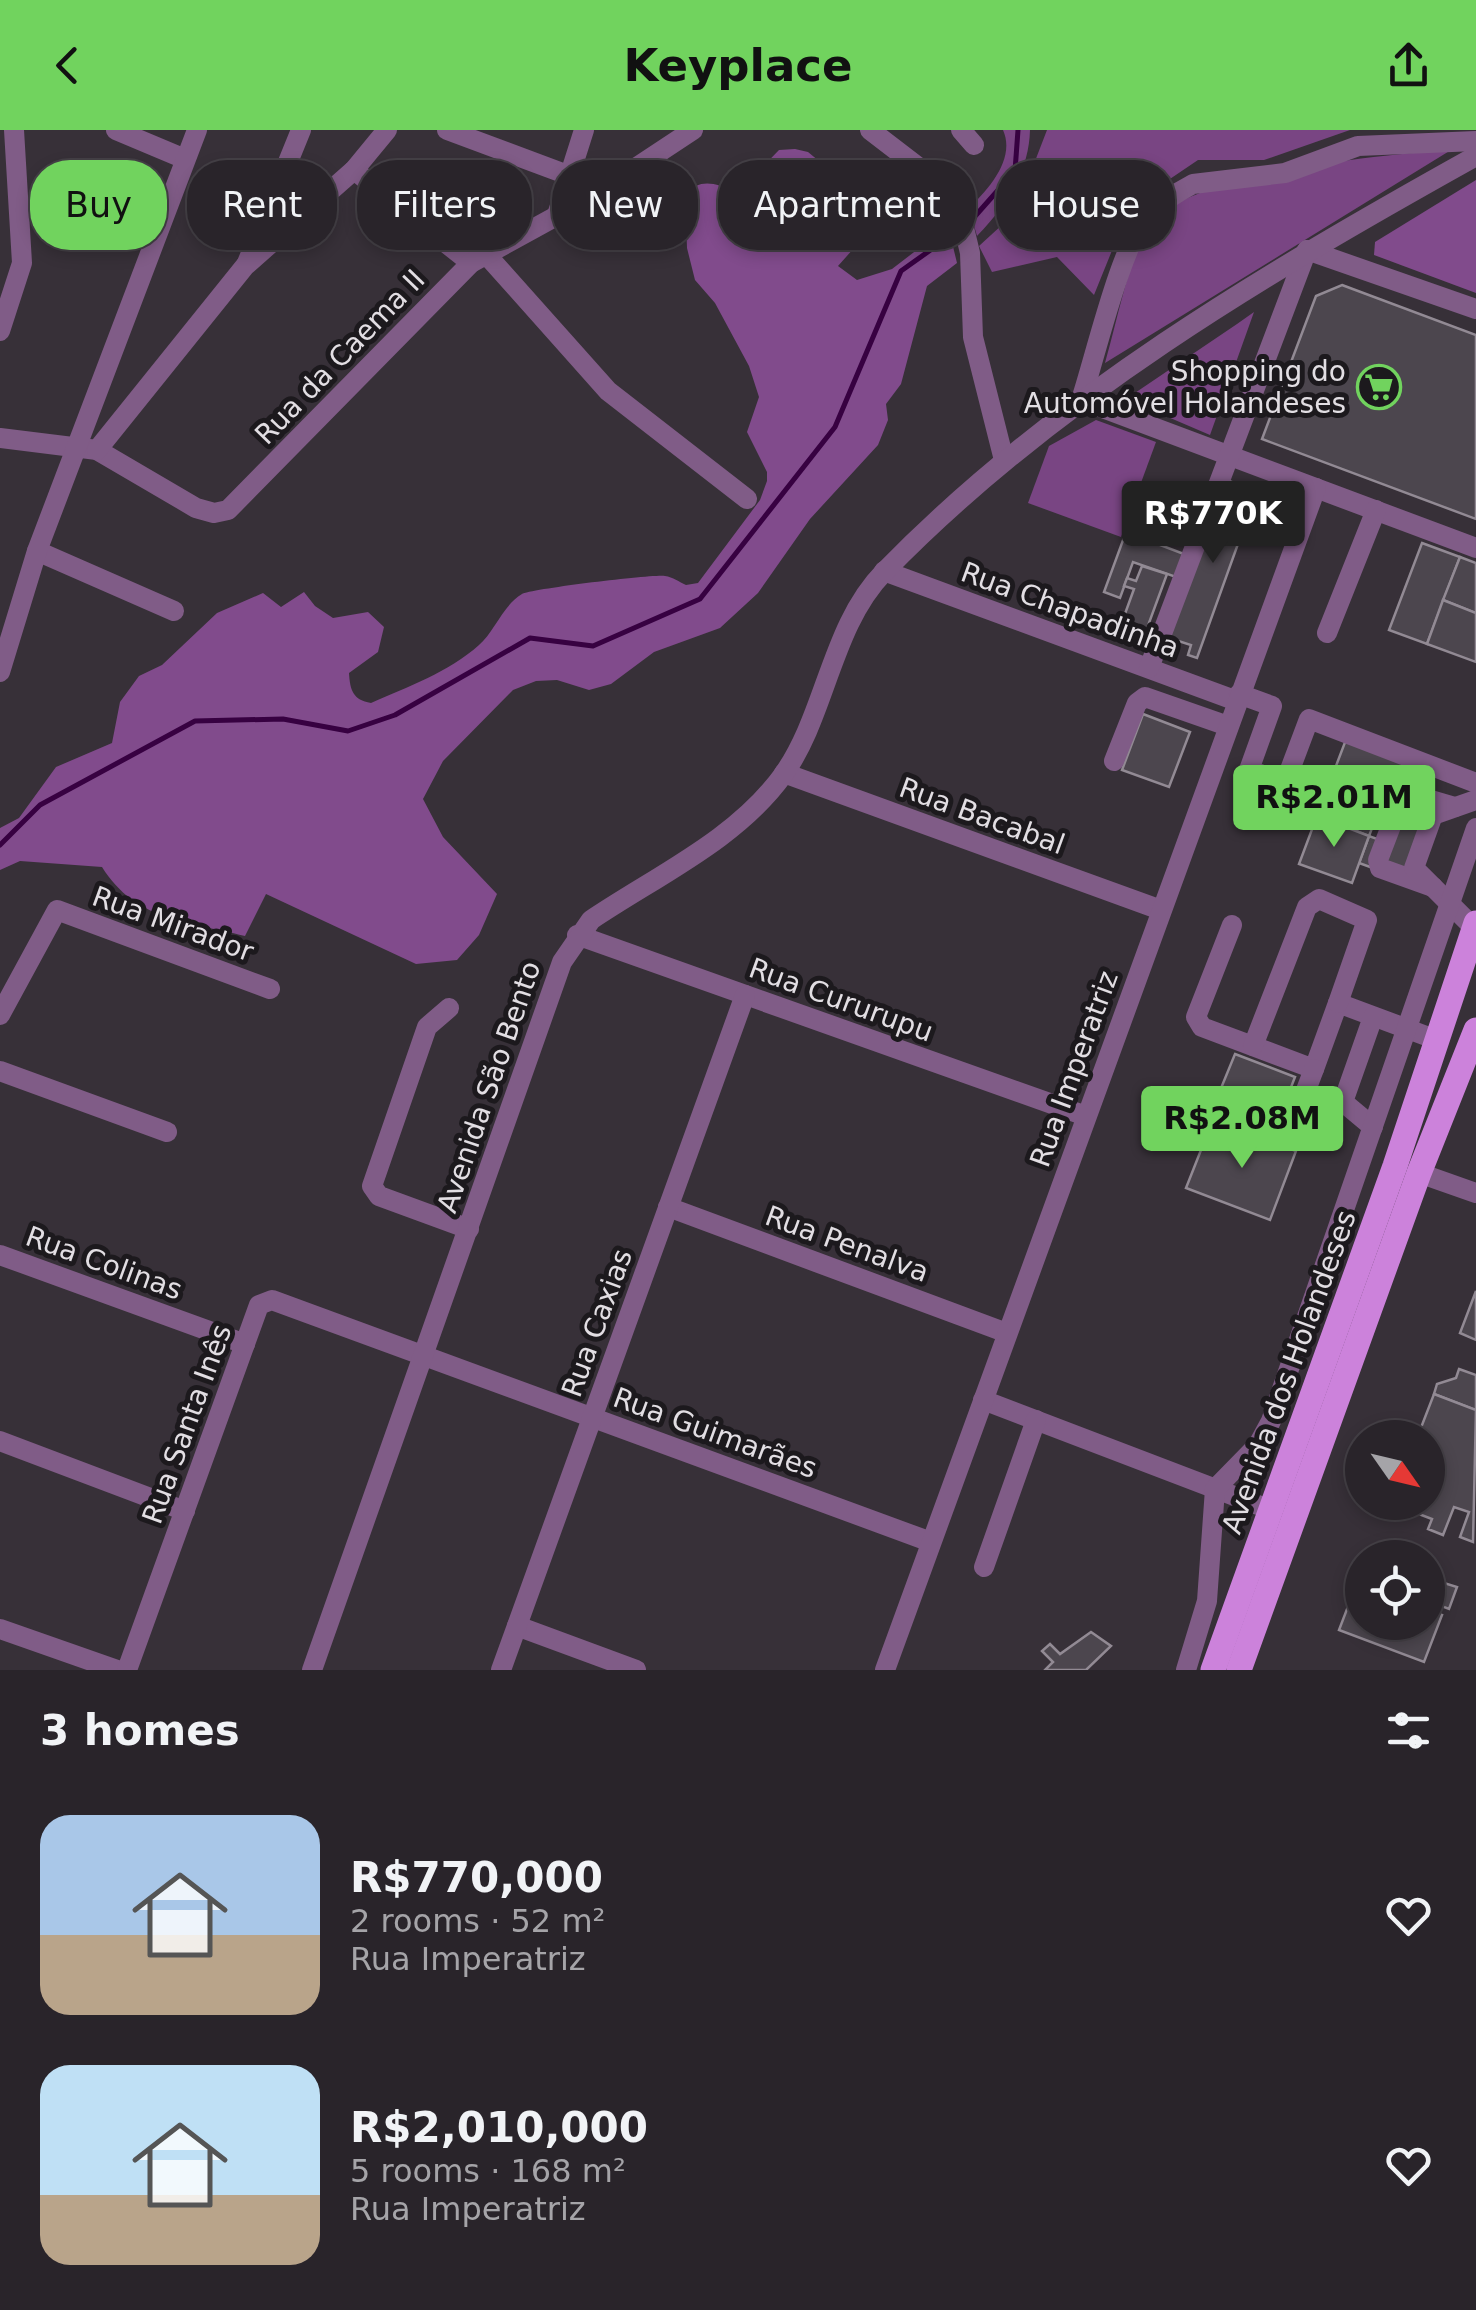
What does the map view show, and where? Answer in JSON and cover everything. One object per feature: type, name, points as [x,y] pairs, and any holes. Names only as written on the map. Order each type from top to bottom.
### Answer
[{"type":"main road","name":"Avenida dos Holandeses","points":[[1212,1670],[1475,926]]},
{"type":"main road","name":"Avenida dos Holandeses","points":[[1239,1670],[1419,1172],[1476,1030]]},
{"type":"street","points":[[0,332],[22,263],[14,130]]},
{"type":"street","points":[[116,130],[184,159]]},
{"type":"street","points":[[0,672],[37,551],[86,448],[197,130]]},
{"type":"street","points":[[245,266],[300,130]]},
{"type":"street","points":[[86,448],[245,266],[354,170],[387,130]]},
{"type":"street","points":[[448,130],[552,169]]},
{"type":"street","points":[[573,160],[584,130]]},
{"type":"street","name":"Rua da Caema II","points":[[647,160],[693,130]]},
{"type":"street","points":[[870,130],[939,183],[960,211],[970,253],[973,337],[1004,460]]},
{"type":"street","points":[[1476,141],[1358,146],[1285,172],[1193,184],[1180,190],[1148,215],[1132,244],[1081,400],[1476,548]]},
{"type":"street","name":"Avenida São Bento","points":[[312,1670],[562,962],[577,936],[591,920],[724,833],[784,774],[868,589],[1004,460],[1081,400],[1307,250],[1476,156]]},
{"type":"street","points":[[354,170],[478,258],[608,391],[747,499]]},
{"type":"street","name":"Rua da Caema II","points":[[86,448],[196,508],[214,514],[228,510],[478,258],[552,215]]},
{"type":"street","points":[[1149,668],[1307,250],[1476,308]]},
{"type":"street","points":[[0,438],[86,448]]},
{"type":"street","name":"Rua Imperatriz","points":[[884,1670],[1316,488]]},
{"type":"street","points":[[1327,633],[1376,510]]},
{"type":"street","points":[[37,551],[174,611]]},
{"type":"street","name":"Rua Chapadinha","points":[[884,571],[1238,698]]},
{"type":"street","points":[[1114,760],[1136,702],[1145,697],[1228,726]]},
{"type":"street","points":[[1238,698],[1272,706],[1249,770],[1285,783],[1309,719],[1476,783]]},
{"type":"street","name":"Rua Bacabal","points":[[784,774],[1161,910]]},
{"type":"street","points":[[1432,888],[1380,868],[1378,860],[1404,792],[1455,807]]},
{"type":"street","points":[[1475,926],[1414,868],[1434,814],[1476,800]]},
{"type":"street","points":[[1186,1670],[1207,1601],[1215,1489],[1258,1445],[1271,1421],[1476,828]]},
{"type":"street","points":[[1253,1046],[1307,907],[1319,899],[1367,920],[1297,1114]]},
{"type":"street","name":"Rua Mirador","points":[[0,1015],[57,910],[270,989]]},
{"type":"street","points":[[1232,925],[1196,1021],[1314,1068]]},
{"type":"street","name":"Rua Cururupu","points":[[577,936],[1086,1116]]},
{"type":"street","name":"Rua Caxias","points":[[501,1670],[745,995]]},
{"type":"street","points":[[1338,1003],[1437,1040]]},
{"type":"street","points":[[448,1008],[427,1027],[372,1186],[379,1196],[468,1230]]},
{"type":"street","points":[[1373,1016],[1343,1102],[1373,1127]]},
{"type":"street","points":[[0,1071],[168,1132]]},
{"type":"street","points":[[1419,1172],[1476,1193]]},
{"type":"street","name":"Rua Penalva","points":[[668,1207],[1007,1333]]},
{"type":"street","name":"Rua Colinas","points":[[0,1255],[246,1344]]},
{"type":"street","name":"Rua Santa Inês","points":[[127,1670],[259,1306],[272,1300],[424,1356]]},
{"type":"street","name":"Rua Guimarães","points":[[424,1356],[931,1542]]},
{"type":"street","points":[[983,1400],[1271,1510]]},
{"type":"street","points":[[984,1567],[1036,1420]]},
{"type":"street","points":[[0,1441],[185,1511]]},
{"type":"street","points":[[517,1626],[636,1670]]},
{"type":"street","points":[[0,1629],[117,1670]]},
{"type":"shaded area","points":[[1003,130],[1030,130],[1025,160],[1004,160]]},
{"type":"shaded area","points":[[1047,130],[1350,130],[1264,160],[1198,160],[1175,176],[1175,160],[1035,160]]},
{"type":"shaded area","points":[[779,150],[808,152],[818,160],[769,160]]},
{"type":"shaded area","points":[[1451,150],[1105,363],[1136,250],[1175,250],[1175,205],[1239,181],[1381,156]]},
{"type":"shaded area","points":[[996,176],[996,214],[977,236],[976,200]]},
{"type":"shaded area","points":[[1476,180],[1476,293],[1374,255],[1375,242]]},
{"type":"shaded area","points":[[698,186],[718,186],[718,250],[852,250],[838,266],[857,280],[892,269],[917,250],[954,250],[957,263],[927,286],[901,384],[886,404],[888,420],[878,445],[810,519],[758,593],[720,628],[654,652],[611,684],[589,690],[557,680],[536,681],[513,690],[443,761],[423,799],[443,837],[497,894],[479,935],[457,960],[416,964],[266,894],[245,936],[147,909],[115,885],[102,867],[20,861],[0,870],[0,828],[19,818],[56,767],[112,743],[120,702],[139,676],[162,665],[217,613],[263,593],[281,607],[304,592],[315,606],[333,618],[368,612],[384,627],[378,652],[349,673],[354,693],[371,703],[467,655],[522,594],[656,576],[686,585],[698,583],[760,500],[767,481],[767,472],[747,432],[759,397],[749,366],[715,303],[695,280],[688,250],[698,250]]},
{"type":"shaded area","points":[[996,230],[996,250],[1112,250],[1094,295],[1057,257],[992,272],[979,246]]},
{"type":"shaded area","points":[[1254,312],[1210,435],[1126,399],[1237,324]]},
{"type":"shaded area","points":[[1096,420],[1156,442],[1121,537],[1028,503],[1049,446]]},
{"type":"building","name":"Shopping do Automóvel Holandeses","points":[[1342,285],[1476,335],[1476,519],[1262,439],[1316,296]]},
{"type":"building","points":[[1226,480],[1257,491],[1197,658],[1188,655],[1191,645],[1169,638]]},
{"type":"building","points":[[1126,532],[1184,554],[1176,577],[1133,562],[1120,598],[1104,592]]},
{"type":"building","points":[[1422,543],[1460,557],[1427,644],[1389,630]]},
{"type":"building","points":[[1460,557],[1476,563],[1476,613],[1443,600]]},
{"type":"building","points":[[1142,566],[1167,574],[1142,642],[1118,633],[1134,589],[1124,586],[1127,578],[1136,581]]},
{"type":"building","points":[[1443,600],[1476,613],[1476,662],[1427,644]]},
{"type":"building","points":[[1143,714],[1190,732],[1169,787],[1122,770]]},
{"type":"building","points":[[1347,737],[1419,764],[1412,782],[1393,775],[1369,836],[1317,816]]},
{"type":"building","points":[[1406,804],[1428,812],[1403,879],[1359,863],[1369,836],[1391,844]]},
{"type":"building","points":[[1317,816],[1369,836],[1352,883],[1299,864]]},
{"type":"building","points":[[1235,1054],[1295,1077],[1278,1121],[1217,1098]]},
{"type":"building","points":[[1222,1123],[1296,1151],[1270,1220],[1186,1188],[1203,1145],[1212,1149]]},
{"type":"building","points":[[1476,1291],[1476,1340],[1460,1333]]},
{"type":"building","points":[[1459,1369],[1476,1375],[1476,1410],[1434,1394],[1437,1384],[1456,1378]]},
{"type":"building","points":[[1434,1394],[1476,1410],[1473,1542],[1460,1537],[1469,1512],[1454,1507],[1443,1535],[1428,1529],[1432,1520],[1445,1520],[1445,1420],[1424,1420]]},
{"type":"building","points":[[1445,1583],[1457,1587],[1449,1609],[1445,1607]]},
{"type":"building","points":[[1091,1632],[1111,1646],[1086,1670],[1045,1670],[1053,1662],[1042,1651],[1050,1644],[1060,1654]]},
{"type":"building","points":[[1366,1640],[1432,1640],[1424,1662]]},
{"type":"waterway","points":[[976,215],[1015,171],[1018,130]]},
{"type":"waterway","points":[[0,845],[40,805],[195,721],[283,719],[348,731],[395,715],[530,638],[593,646],[700,599],[835,427],[901,271],[930,250]]},
{"type":"place","name":"Shopping do Automóvel Holandeses","points":[[1379,387]]}]
